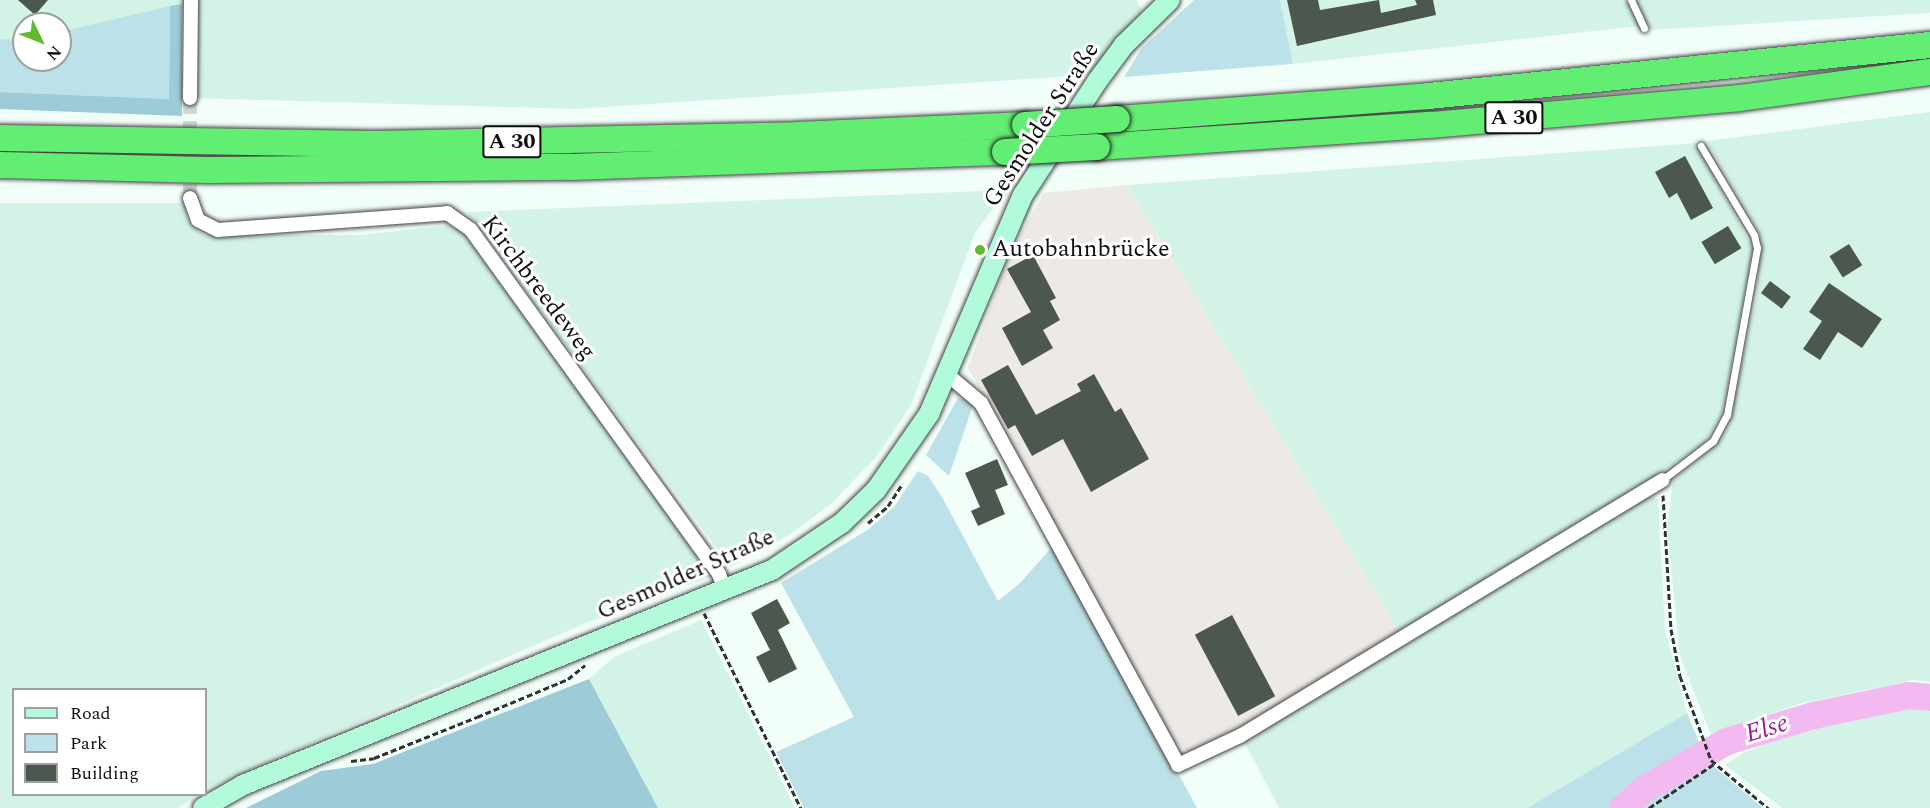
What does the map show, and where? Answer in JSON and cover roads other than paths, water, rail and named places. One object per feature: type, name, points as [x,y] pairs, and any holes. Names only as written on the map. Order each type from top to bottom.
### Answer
[{"type":"highway","name":"A 30","points":[[0,138],[422,143],[797,135],[1024,125],[1429,96],[1930,45]]},
{"type":"highway","name":"A 30","points":[[0,165],[208,170],[559,167],[1005,153],[1431,125],[1739,98],[1930,72]]},
{"type":"street","points":[[190,98],[192,0]]},
{"type":"street","name":"Gesmolder Straße","points":[[203,808],[254,781],[725,591],[782,564],[855,511],[907,452],[948,375],[991,262],[1023,195],[1098,80],[1124,45],[1170,0]]},
{"type":"street","name":"Kirchbreedeweg","points":[[190,198],[198,220],[218,230],[447,213],[471,230],[719,574],[725,591]]},
{"type":"street","points":[[948,375],[981,403],[1178,765],[1240,736],[1662,480]]},
{"type":"lane","points":[[1631,0],[1644,28]]},
{"type":"lane","points":[[1662,480],[1713,441],[1727,415],[1757,248],[1754,236],[1701,146]]},
{"type":"waterway","name":"Else","points":[[1622,808],[1643,789],[1726,741],[1813,715],[1908,695],[1930,697]]},
{"type":"tunnel","points":[[190,98],[190,198]]},
{"type":"place","name":"Autobahnbrücke","points":[[980,250]]}]
